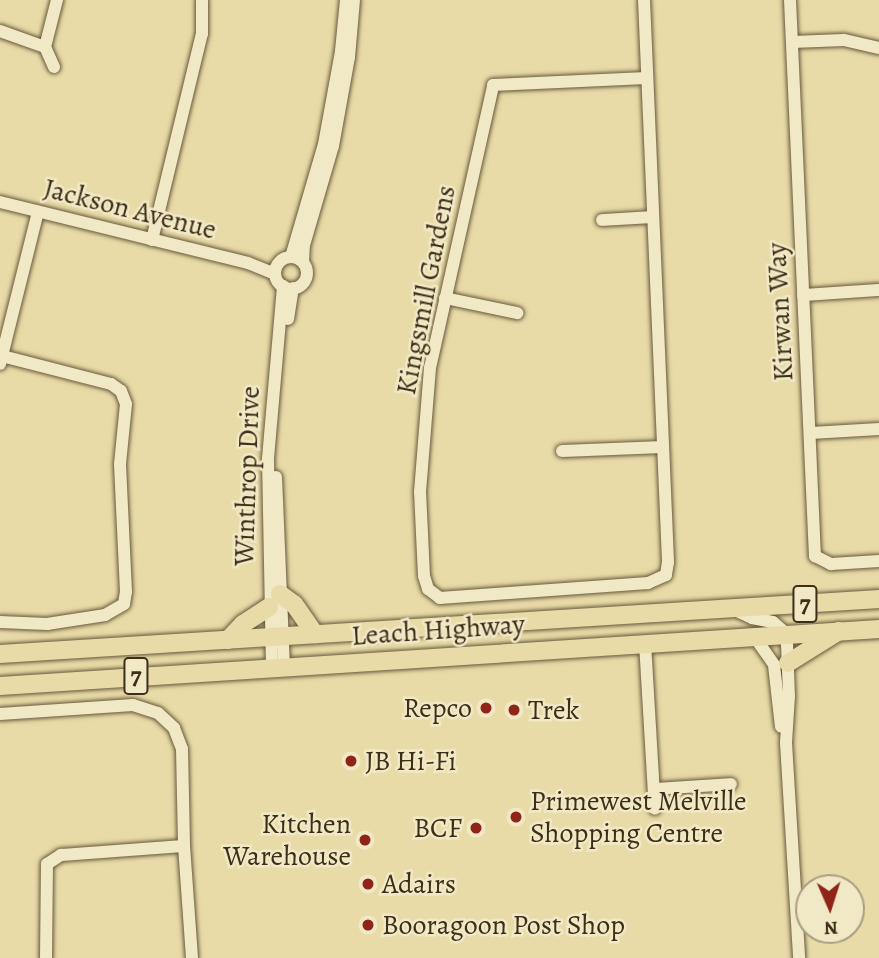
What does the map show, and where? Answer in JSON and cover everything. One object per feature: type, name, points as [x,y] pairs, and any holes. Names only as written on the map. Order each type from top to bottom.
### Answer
[{"type":"highway","name":"Leach Highway","points":[[0,654],[879,599]]},
{"type":"highway","points":[[228,640],[243,624],[275,601],[294,604],[314,634]]},
{"type":"highway","name":"Leach Highway","points":[[0,686],[879,629]]},
{"type":"highway","points":[[788,663],[839,631]]},
{"type":"street","points":[[54,67],[45,47],[57,0]]},
{"type":"street","points":[[152,240],[202,34],[202,0]]},
{"type":"street","points":[[297,259],[324,144],[341,51],[346,0]]},
{"type":"street","points":[[288,287],[277,269],[297,259],[304,245],[333,145],[349,57],[354,0]]},
{"type":"street","name":"Kingsmill Gardens","points":[[645,0],[651,217],[668,562],[666,575],[659,580],[440,597],[432,594],[424,576],[420,492],[430,368],[493,85],[646,78]]},
{"type":"street","name":"Kirwan Way","points":[[790,0],[815,556],[831,564],[879,561]]},
{"type":"street","points":[[0,30],[45,47]]},
{"type":"street","points":[[792,42],[844,40],[879,48]]},
{"type":"street","name":"Jackson Avenue","points":[[0,202],[277,269]]},
{"type":"street","points":[[0,622],[47,624],[105,615],[124,604],[126,592],[120,464],[126,404],[121,391],[111,384],[1,360],[38,212]]},
{"type":"street","points":[[602,219],[651,217]]},
{"type":"street","name":"Winthrop Drive","points":[[278,667],[275,601],[277,455],[288,287],[305,281],[307,271],[297,259]]},
{"type":"street","points":[[803,295],[879,290]]},
{"type":"street","points":[[444,298],[517,313]]},
{"type":"street","points":[[811,433],[879,429]]},
{"type":"street","points":[[562,452],[663,447]]},
{"type":"street","points":[[732,608],[752,618],[773,622],[784,634],[788,663],[786,743],[799,958]]},
{"type":"street","points":[[754,636],[774,665],[780,724],[786,743]]},
{"type":"street","points":[[645,643],[655,809]]},
{"type":"street","points":[[0,714],[133,705],[158,713],[174,728],[182,749],[184,846],[192,958]]},
{"type":"street","points":[[654,789],[731,784]]},
{"type":"street","points":[[46,958],[47,864],[61,855],[184,846]]},
{"type":"place","name":"Repco","points":[[486,708]]},
{"type":"place","name":"Trek","points":[[514,710]]},
{"type":"place","name":"JB Hi-Fi","points":[[351,761]]},
{"type":"place","name":"Primewest Melville Shopping Centre","points":[[516,817]]},
{"type":"place","name":"BCF","points":[[476,828]]},
{"type":"place","name":"Kitchen Warehouse","points":[[365,840]]},
{"type":"place","name":"Adairs","points":[[368,884]]},
{"type":"place","name":"Booragoon Post Shop","points":[[368,925]]}]
